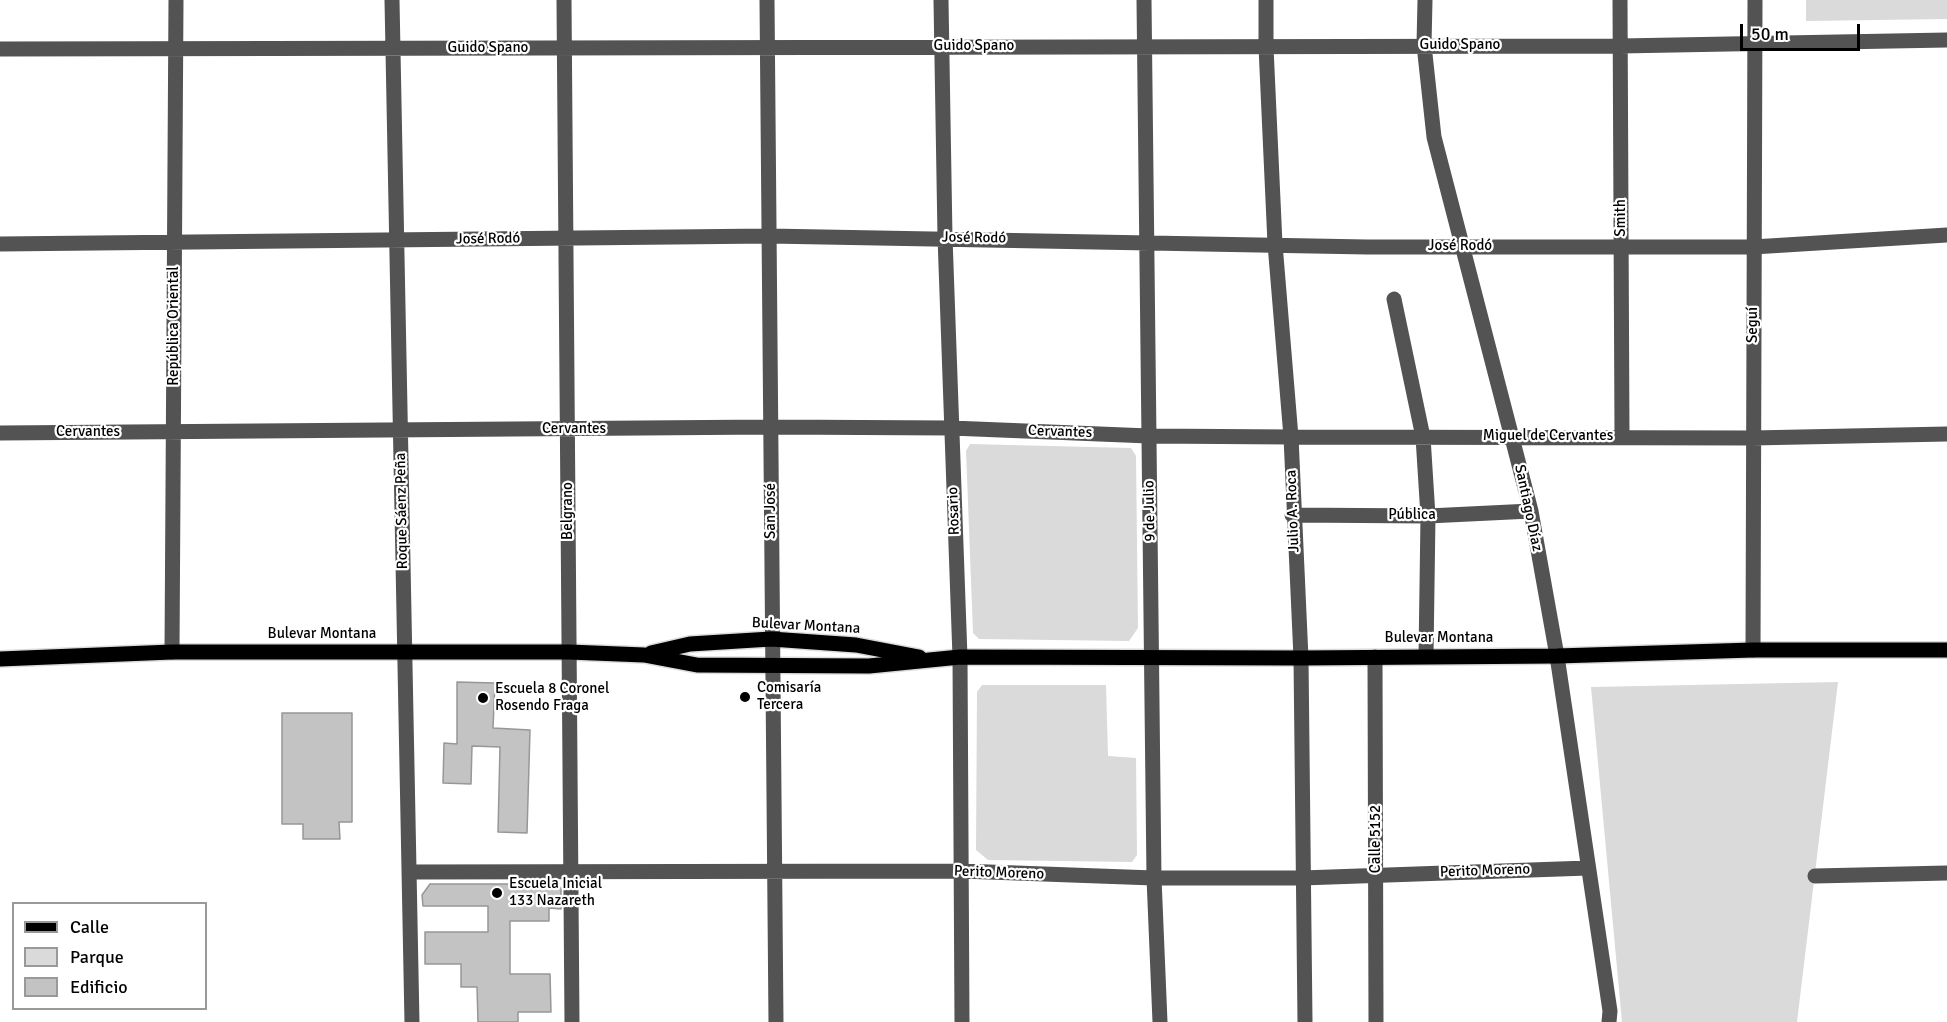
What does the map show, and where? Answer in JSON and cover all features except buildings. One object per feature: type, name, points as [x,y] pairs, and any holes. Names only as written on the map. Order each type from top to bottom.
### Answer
[{"type":"main road","name":"Bulevar Montana","points":[[644,655],[690,644],[771,639],[856,645],[930,659]]},
{"type":"main road","name":"Bulevar Montana","points":[[0,659],[172,652],[569,652],[644,655],[697,665],[869,666],[960,657],[1300,658],[1557,656],[1753,650],[1947,650]]},
{"type":"street","name":"República Oriental","points":[[172,652],[176,0]]},
{"type":"street","name":"Roque Sáenz Peña","points":[[392,0],[412,1022]]},
{"type":"street","name":"Belgrano","points":[[564,0],[572,1022]]},
{"type":"street","name":"San José","points":[[767,0],[771,666],[776,1022]]},
{"type":"street","name":"Rosario","points":[[941,0],[945,237],[960,657],[962,1022]]},
{"type":"street","name":"9 de Julio","points":[[1144,0],[1154,878],[1160,1022]]},
{"type":"street","name":"Julio A. Roca","points":[[1266,0],[1275,244],[1291,437],[1292,515],[1300,658],[1305,1022]]},
{"type":"street","name":"Santiago Díaz","points":[[1425,0],[1424,45],[1434,137],[1531,511],[1557,656],[1609,1022]]},
{"type":"street","name":"Smith","points":[[1620,0],[1622,436]]},
{"type":"street","name":"Seguí","points":[[1753,650],[1755,0]]},
{"type":"street","name":"Guido Spano","points":[[0,49],[1620,46],[1947,40]]},
{"type":"street","name":"José Rodó","points":[[0,244],[769,236],[1621,248],[1753,247],[1947,235]]},
{"type":"street","points":[[1394,299],[1423,437],[1428,516],[1426,656]]},
{"type":"street","name":"Cervantes","points":[[0,433],[770,427],[951,428],[1149,436]]},
{"type":"street","name":"Miguel de Cervantes","points":[[1149,436],[1752,438],[1947,434]]},
{"type":"street","name":"Pública","points":[[1292,515],[1428,516],[1531,511]]},
{"type":"street","name":"Calle 5152","points":[[1375,657],[1376,1022]]},
{"type":"street","name":"Perito Moreno","points":[[409,872],[961,871],[1154,878],[1302,879],[1376,874],[1588,868]]},
{"type":"street","points":[[1815,876],[1947,873]]},
{"type":"green space","points":[[1806,0],[1947,0],[1947,19],[1806,21]]},
{"type":"green space","points":[[970,444],[1131,448],[1136,456],[1138,628],[1129,641],[979,639],[973,633],[966,451]]},
{"type":"green space","points":[[1838,682],[1797,1022],[1622,1022],[1591,687]]},
{"type":"green space","points":[[982,685],[1106,685],[1108,756],[1136,758],[1137,855],[1132,862],[988,860],[976,850],[977,692]]},
{"type":"place","name":"Comisaría Tercera","points":[[745,697]]},
{"type":"place","name":"Escuela 8 Coronel Rosendo Fraga","points":[[483,698]]},
{"type":"place","name":"Escuela Inicial 133 Nazareth","points":[[497,893]]}]
